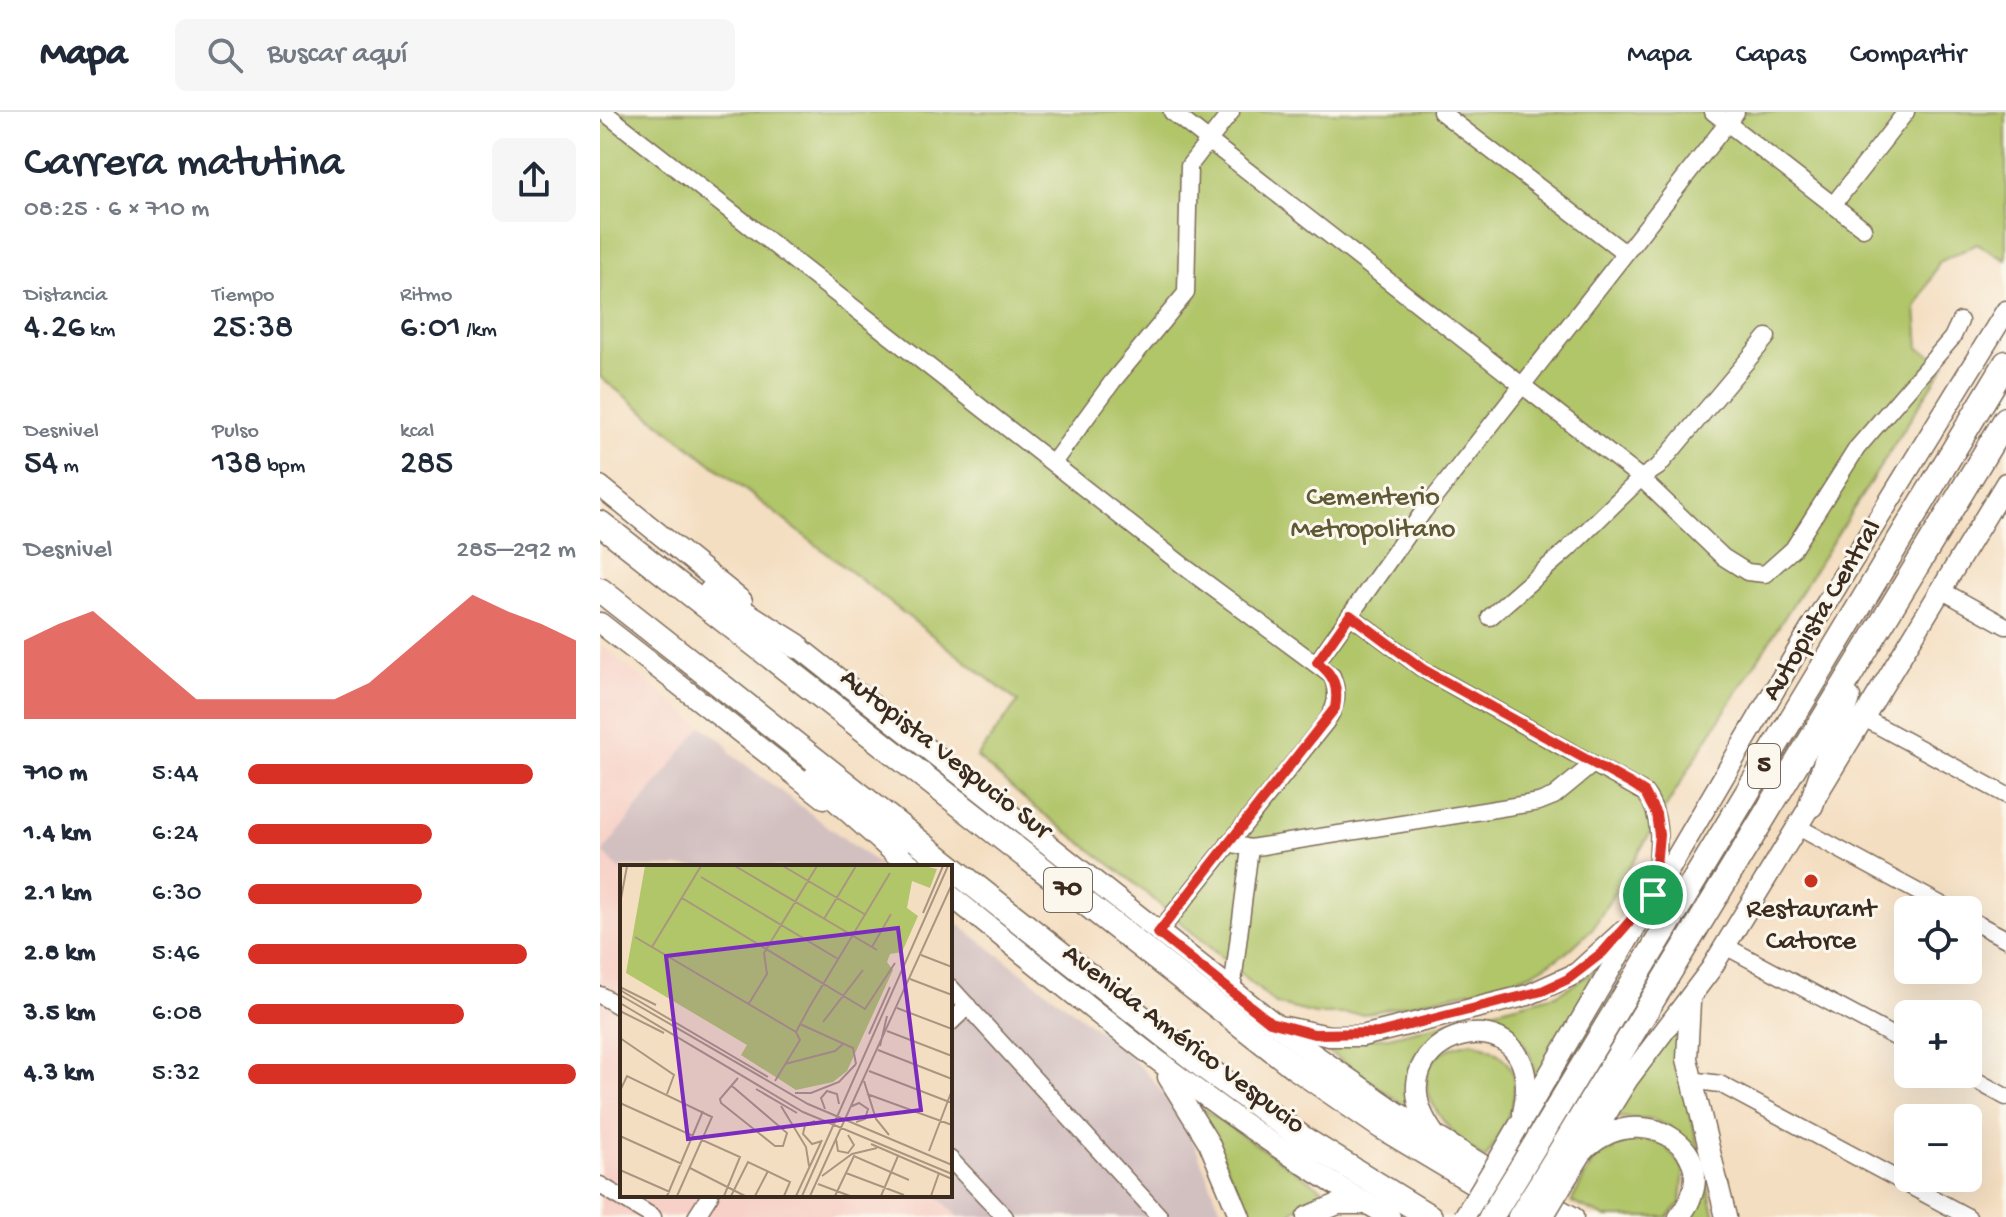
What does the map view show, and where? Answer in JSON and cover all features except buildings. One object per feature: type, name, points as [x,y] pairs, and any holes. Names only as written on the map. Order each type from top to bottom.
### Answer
[{"type":"highway","name":"Autopista Central","points":[[1491,1217],[1511,1162],[2006,363]]},
{"type":"highway","name":"Autopista Central","points":[[1520,1217],[1551,1185],[1875,630],[2006,419]]},
{"type":"highway","name":"Autopista Vespucio Sur","points":[[600,523],[1295,1067],[1416,1149],[1533,1217]]},
{"type":"highway","points":[[620,538],[797,646]]},
{"type":"highway","name":"70","points":[[600,590],[947,865]]},
{"type":"highway","points":[[1811,805],[1837,725],[1875,630]]},
{"type":"highway","points":[[702,672],[772,741],[906,860]]},
{"type":"highway","name":"70","points":[[952,869],[1203,1066],[1305,1140],[1430,1217]]},
{"type":"main road","points":[[1521,1122],[1805,638],[2006,311]]},
{"type":"main road","points":[[1578,1158],[1628,1079],[1691,998],[1725,946],[2006,483]]},
{"type":"main road","points":[[600,486],[1270,1022],[1436,1137],[1573,1217]]},
{"type":"main road","points":[[600,623],[906,860]]},
{"type":"main road","points":[[1270,1022],[1314,1034],[1362,1036],[1542,991],[1568,979],[1603,952],[1653,895]]},
{"type":"main road","name":"Avenida Américo Vespucio","points":[[952,897],[1154,1057],[1262,1137],[1390,1217]]},
{"type":"main road","points":[[1691,998],[1686,1040],[1691,1080],[1726,1217]]},
{"type":"main road","points":[[1436,1137],[1421,1108],[1420,1073],[1433,1049],[1459,1034],[1490,1035],[1518,1056],[1527,1084],[1511,1162],[1464,1217]]},
{"type":"main road","points":[[1154,1057],[1202,1130],[1240,1217]]},
{"type":"main road","points":[[1543,1217],[1551,1185],[1595,1142],[1623,1128],[1646,1126],[1664,1132],[1680,1143],[1693,1168],[1692,1195],[1679,1217]]},
{"type":"main road","points":[[1307,1217],[1338,1204],[1368,1204]]},
{"type":"street","points":[[604,112],[1190,571],[1329,671],[1335,681],[1335,708],[1158,933]]},
{"type":"street","points":[[1172,112],[1641,478],[1723,557],[1747,572],[1765,574],[1793,549],[1857,448],[1952,338],[1960,321]]},
{"type":"street","points":[[1053,463],[1113,381],[1186,293],[1189,166],[1231,112]]},
{"type":"street","points":[[1441,112],[1625,253]]},
{"type":"street","points":[[1713,112],[1732,117],[1863,228]]},
{"type":"street","points":[[1833,205],[1906,112]]},
{"type":"street","points":[[1317,662],[1423,512],[1732,117]]},
{"type":"street","points":[[1490,617],[1567,550],[1641,478],[1658,467],[1767,337]]},
{"type":"street","points":[[1941,590],[2006,626]]},
{"type":"street","points":[[1350,615],[1424,670],[1641,790],[1654,806],[1659,835],[1653,895]]},
{"type":"street","points":[[1864,718],[2006,795]]},
{"type":"street","points":[[1229,843],[1250,848],[1539,802],[1554,796],[1593,764]]},
{"type":"street","points":[[1798,827],[1925,896]]},
{"type":"street","points":[[1232,991],[1250,848]]},
{"type":"street","points":[[1982,926],[2006,939]]},
{"type":"street","points":[[1725,946],[1894,1037]]},
{"type":"street","points":[[952,989],[1160,1217]]},
{"type":"street","points":[[600,995],[620,1007]]},
{"type":"street","points":[[952,1021],[968,1006]]},
{"type":"street","points":[[1691,1080],[1720,1084],[1968,1217]]},
{"type":"street","points":[[1982,1084],[2006,1097]]},
{"type":"street","points":[[952,1161],[1005,1217]]},
{"type":"street","points":[[600,1185],[620,1197]]},
{"type":"street","points":[[696,1217],[709,1197]]},
{"type":"street","points":[[638,1207],[653,1217]]},
{"type":"shaded area","points":[[600,645],[702,726],[604,852],[620,870],[620,1197],[939,1197],[958,1217],[600,1217]]},
{"type":"shaded area","points":[[702,726],[726,743],[731,754],[879,865],[620,865],[620,870],[603,852]]},
{"type":"shaded area","points":[[952,920],[1121,1047],[1154,1081],[1189,1131],[1224,1217],[958,1217],[939,1197],[952,1197]]},
{"type":"green space","name":"Cementerio Metropolitano","points":[[600,112],[2006,112],[2006,260],[1977,244],[1939,262],[1916,308],[1919,348],[1946,363],[1704,744],[1593,928],[1566,953],[1532,973],[1506,983],[1364,1014],[1315,1014],[1276,1004],[1132,881],[1028,802],[977,757],[1018,702],[600,377]]},
{"type":"green space","points":[[1602,967],[1534,1085],[1529,1055],[1515,1035],[1494,1025],[1469,1023],[1445,1030],[1424,1044],[1411,1064],[1408,1091],[1417,1114],[1316,1043],[1389,1037],[1556,995]]},
{"type":"green space","points":[[1679,1022],[1680,1070],[1715,1217],[1690,1217],[1698,1197],[1670,1127],[1653,1120],[1611,1117]]},
{"type":"green space","points":[[1472,1042],[1493,1051],[1507,1062],[1514,1076],[1511,1109],[1485,1159],[1452,1131],[1438,1113],[1429,1096],[1427,1078],[1432,1063],[1446,1050]]},
{"type":"green space","points":[[1200,1107],[1330,1194],[1306,1201],[1288,1217],[1249,1217]]},
{"type":"green space","points":[[1633,1138],[1663,1143],[1684,1169],[1681,1203],[1668,1217],[1605,1217],[1571,1202],[1595,1157]]},
{"type":"place","name":"Restaurant Catorce","points":[[1811,881]]},
{"type":"route","points":[[1350,615],[1424,670],[1645,793],[1654,806],[1658,830],[1653,895],[1603,952],[1555,986],[1362,1036],[1314,1034],[1270,1022],[1158,933],[1335,708],[1338,695],[1335,681],[1329,671],[1317,662],[1350,615]]}]
